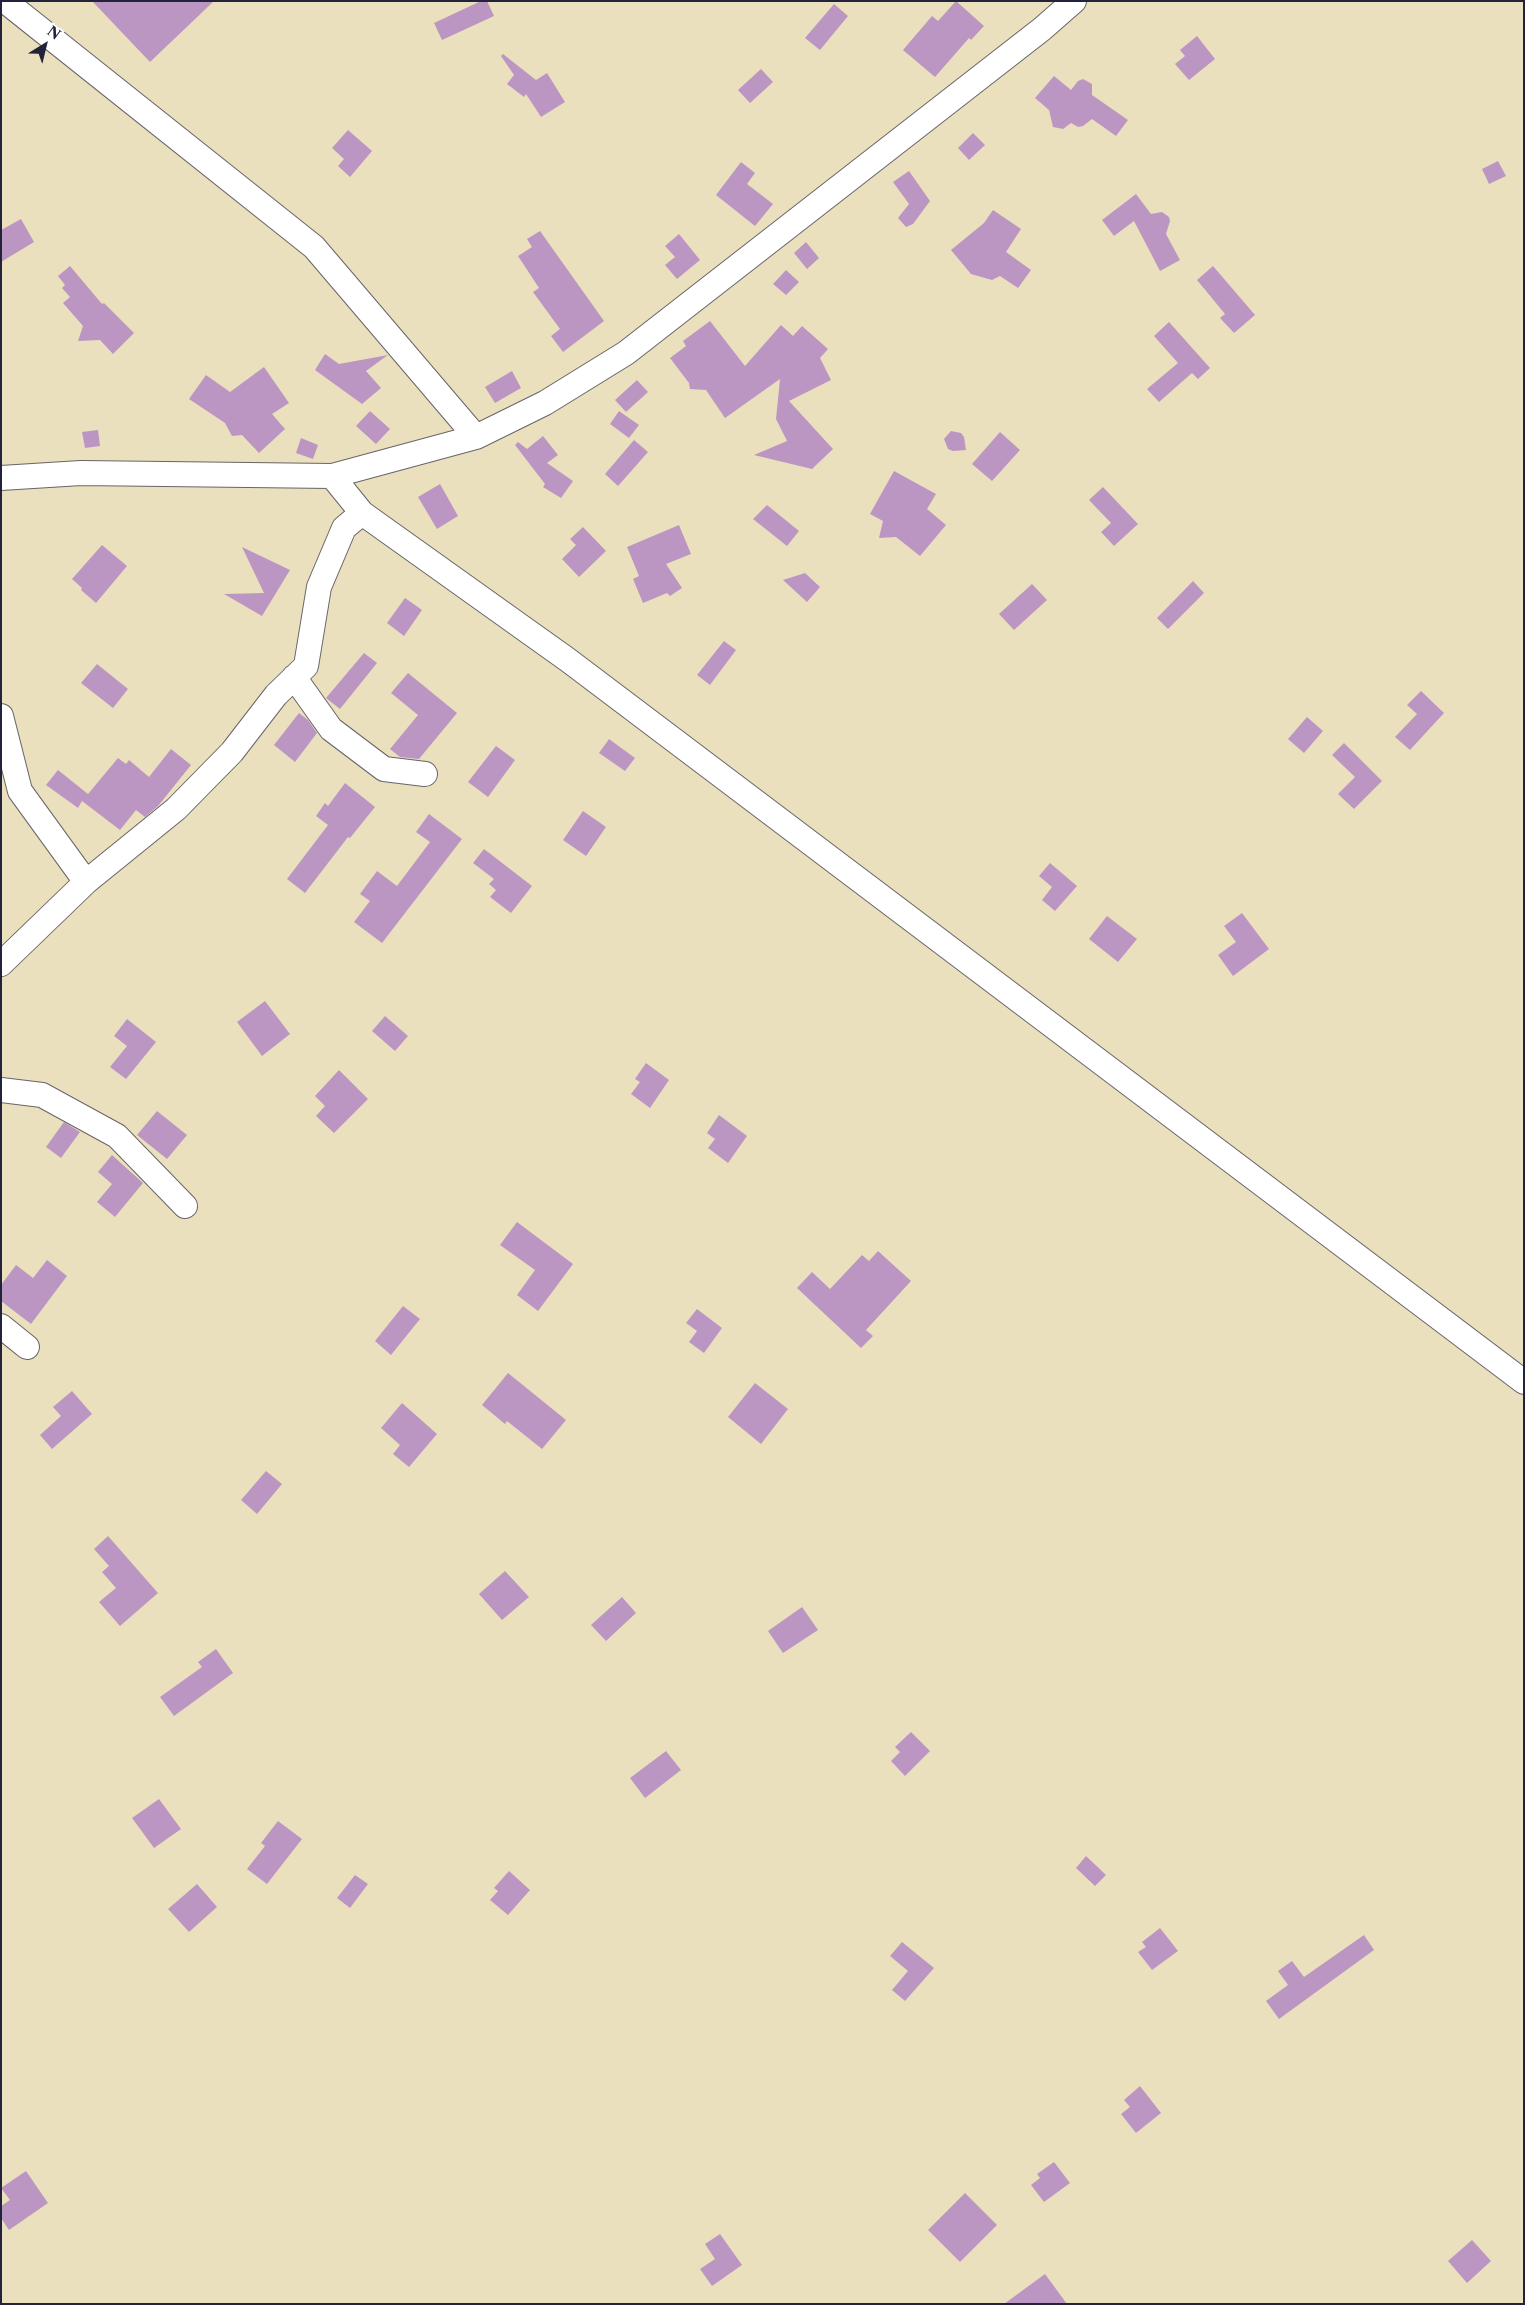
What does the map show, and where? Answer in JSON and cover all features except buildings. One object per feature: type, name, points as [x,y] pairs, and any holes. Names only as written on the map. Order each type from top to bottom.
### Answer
[{"type":"street","points":[[5,1],[314,247],[476,437]]},
{"type":"street","points":[[1,478],[81,473],[332,476],[476,437],[545,403],[626,352],[1042,29],[1074,1]]},
{"type":"street","points":[[332,476],[362,513],[568,660],[1524,1382]]},
{"type":"street","points":[[1,964],[86,882],[176,808],[232,752],[276,695],[306,666],[319,587],[344,528],[362,513]]},
{"type":"street","points":[[294,677],[331,729],[384,769],[425,774]]},
{"type":"street","points":[[1,716],[20,790],[86,882]]},
{"type":"street","points":[[1,1090],[42,1095],[116,1136],[185,1206]]},
{"type":"street","points":[[1,1326],[27,1347]]}]
